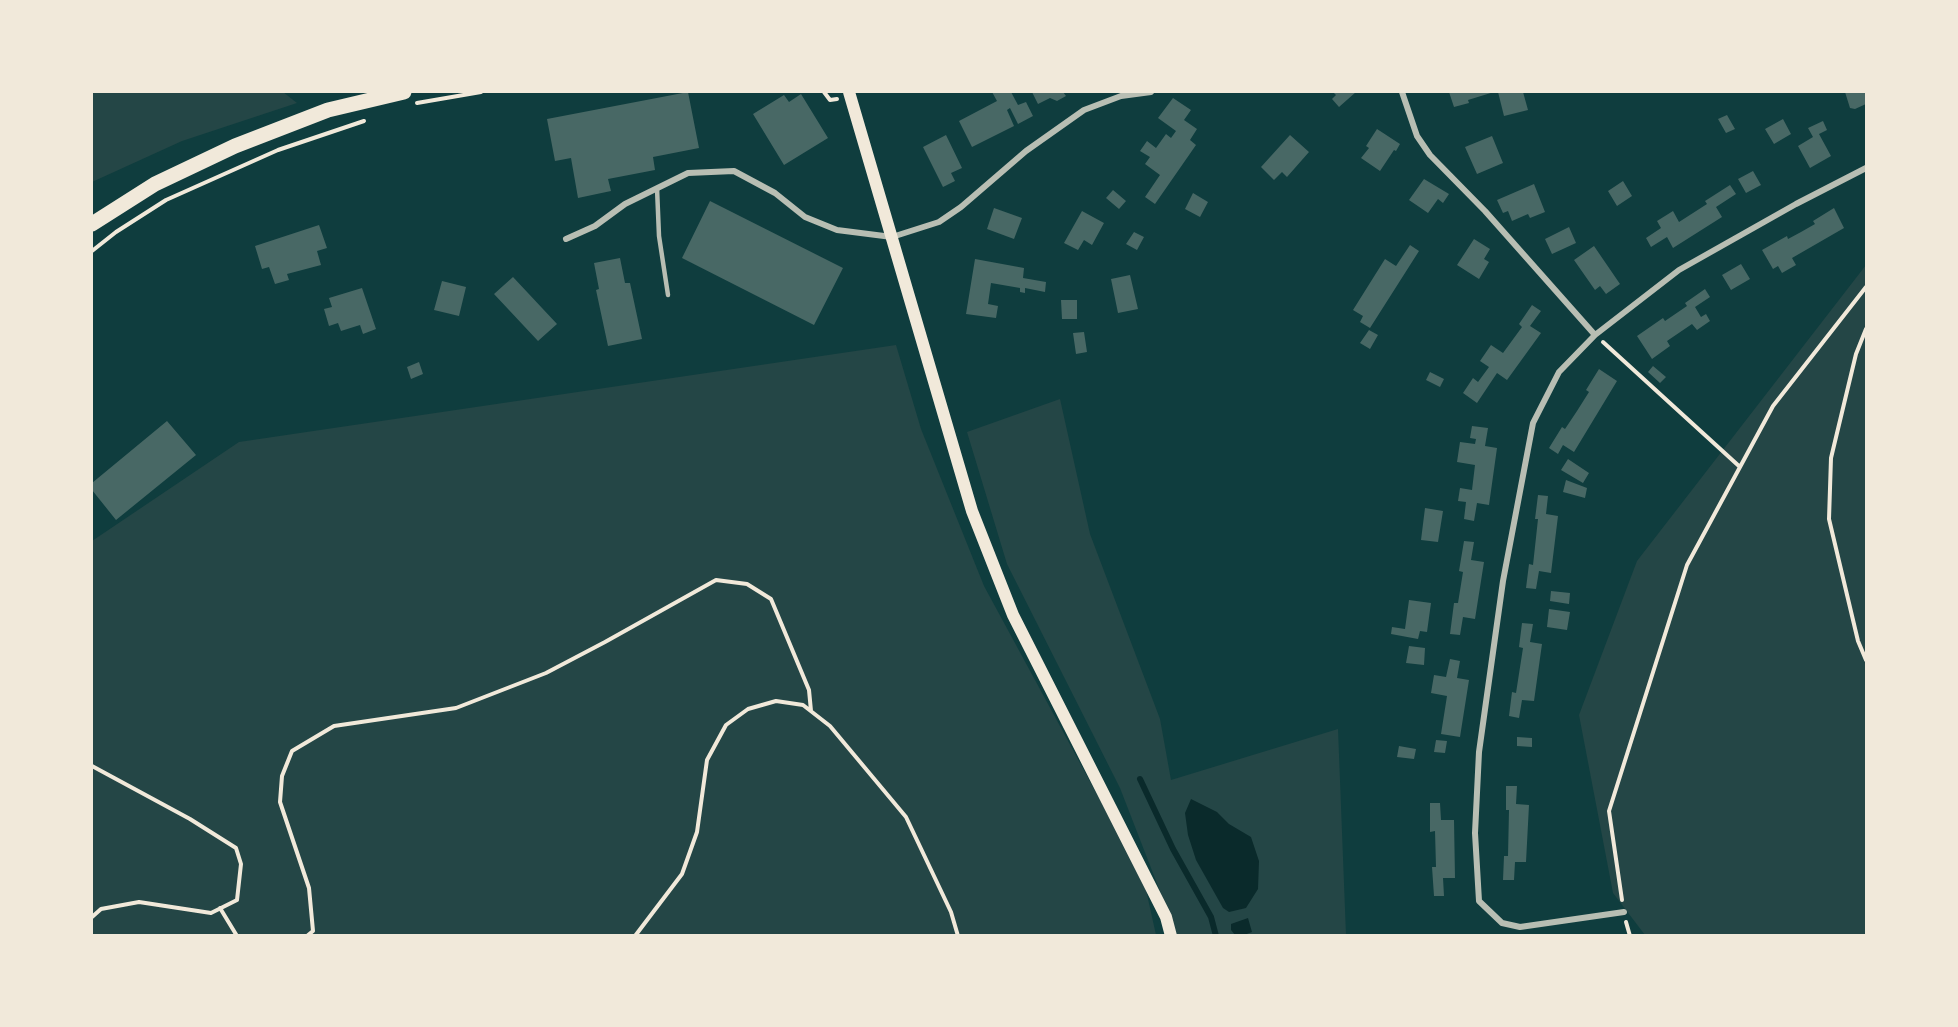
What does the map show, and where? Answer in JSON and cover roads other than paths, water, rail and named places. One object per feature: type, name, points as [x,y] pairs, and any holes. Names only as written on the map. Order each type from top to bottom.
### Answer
[{"type":"main road","points":[[849,92],[972,511],[1013,615],[1166,917],[1171,936]]},
{"type":"main road","points":[[92,224],[155,184],[235,146],[328,110],[408,98]]},
{"type":"street","points":[[566,239],[596,226],[624,204],[688,173],[734,171],[775,192],[805,217],[837,230],[892,237],[939,222],[961,207],[1026,151],[1084,110],[1120,96],[1151,92]]},
{"type":"street","points":[[1402,92],[1417,136],[1430,155],[1485,211],[1595,335]]},
{"type":"street","points":[[1624,912],[1520,927],[1502,923],[1479,901],[1474,833],[1479,752],[1501,593],[1533,423],[1559,372],[1595,335],[1679,270],[1796,204],[1866,168]]},
{"type":"lane","points":[[657,188],[659,236],[668,295]]},
{"type":"waterway","points":[[1140,779],[1173,849],[1211,917],[1216,936]]}]
